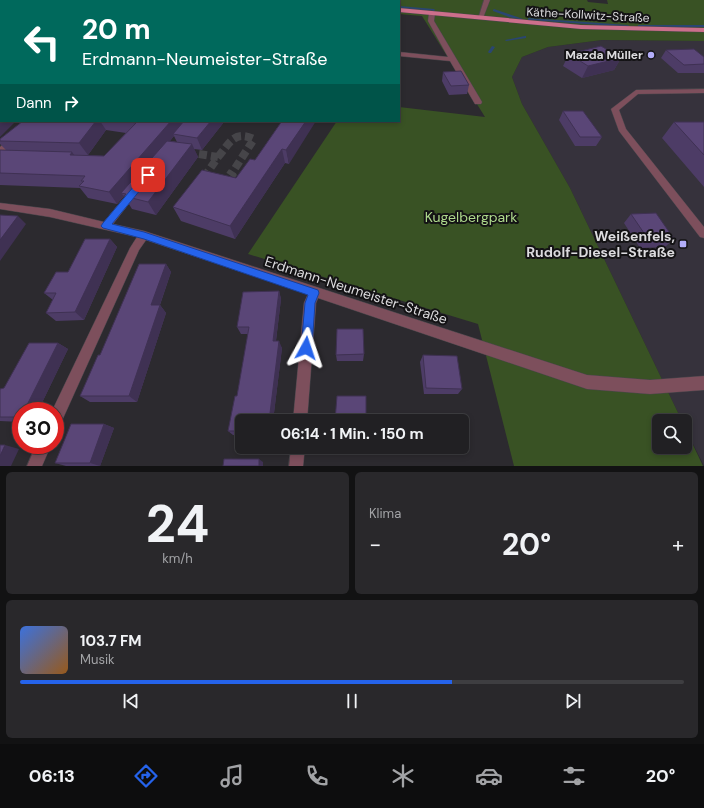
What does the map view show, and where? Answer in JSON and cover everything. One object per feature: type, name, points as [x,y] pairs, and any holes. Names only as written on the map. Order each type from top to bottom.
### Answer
[{"type":"main road","name":"Käthe-Kollwitz-Straße","points":[[400,10],[610,28],[704,30]]},
{"type":"street","points":[[480,18],[487,0]]},
{"type":"street","points":[[432,13],[431,21],[478,102]]},
{"type":"street","points":[[400,54],[452,59]]},
{"type":"street","points":[[704,91],[636,92],[615,109],[622,129],[704,234]]},
{"type":"street","points":[[0,152],[30,122]]},
{"type":"street","points":[[106,226],[142,182]]},
{"type":"street","name":"Erdmann-Neumeister-Straße","points":[[0,206],[50,213],[144,235],[314,293],[587,382],[650,387],[704,383]]},
{"type":"street","points":[[63,402],[134,248],[144,235]]},
{"type":"street","points":[[301,414],[310,303],[314,293]]},
{"type":"street","points":[[34,466],[40,454]]},
{"type":"street","points":[[296,466],[297,454]]},
{"type":"shaded area","points":[[602,40],[704,41],[704,466],[692,442],[692,414],[679,414],[570,188],[522,104],[512,77],[522,57],[548,47]]},
{"type":"green space","name":"Kugelbergpark","points":[[400,0],[587,0],[588,2],[608,4],[607,0],[704,0],[704,41],[602,40],[548,47],[522,57],[512,77],[522,104],[570,188],[679,414],[652,414],[652,454],[692,454],[692,443],[703,466],[514,466],[478,324],[248,254],[336,122],[400,122],[400,107],[485,117],[422,16],[400,14]]},
{"type":"building","points":[[601,46],[621,58],[588,66],[569,54]]},
{"type":"building","points":[[694,49],[704,57],[704,64],[684,65],[666,50]]},
{"type":"building","points":[[461,71],[469,85],[451,86],[443,72]]},
{"type":"building","points":[[563,111],[583,111],[602,137],[580,137]]},
{"type":"building","points":[[22,122],[95,122],[79,143],[0,141],[0,139]]},
{"type":"building","points":[[129,122],[170,122],[109,192],[79,186],[84,181],[81,181],[85,176],[0,173],[0,150],[72,152],[70,155],[104,156],[136,123]]},
{"type":"building","points":[[183,122],[210,122],[197,138],[173,134]]},
{"type":"building","points":[[281,122],[305,122],[286,150],[282,149],[230,226],[173,207],[202,170],[236,178],[250,159],[255,160]]},
{"type":"building","points":[[674,122],[704,122],[704,155]]},
{"type":"building","points":[[167,141],[192,144],[148,202],[124,196],[126,194],[121,193]]},
{"type":"building","points":[[656,213],[674,239],[648,239],[631,214]]},
{"type":"building","points":[[0,215],[18,216],[0,240]]},
{"type":"building","points":[[85,239],[110,239],[75,312],[46,313],[56,293],[44,293],[56,272],[68,272]]},
{"type":"building","points":[[139,264],[166,264],[151,305],[160,305],[129,396],[80,396],[98,355],[100,355]]},
{"type":"building","points":[[279,291],[273,341],[279,341],[270,414],[235,414],[235,431],[228,431],[235,396],[237,396],[249,327],[237,327],[243,292]]},
{"type":"building","points":[[337,329],[363,329],[364,354],[336,355]]},
{"type":"building","points":[[29,343],[58,343],[28,402],[12,402],[12,417],[0,417],[0,389],[4,388]]},
{"type":"building","points":[[423,355],[457,356],[462,389],[426,388]]},
{"type":"building","points":[[337,396],[366,396],[366,414],[336,414]]},
{"type":"building","points":[[71,424],[104,424],[90,463],[55,463],[59,454],[64,454],[64,441]]},
{"type":"building","points":[[0,445],[5,445],[0,456]]},
{"type":"building","points":[[224,459],[259,459],[259,466],[223,466]]},
{"type":"waterway","points":[[400,7],[434,10]]},
{"type":"waterway","points":[[494,10],[522,19]]},
{"type":"waterway","points":[[529,19],[628,26]]},
{"type":"waterway","points":[[639,26],[704,26]]},
{"type":"waterway","points":[[506,40],[525,37]]},
{"type":"waterway","points":[[490,52],[493,47]]},
{"type":"tunnel","points":[[218,157],[233,139],[242,136],[254,139],[232,173]]},
{"type":"tunnel","points":[[199,154],[218,157]]},
{"type":"tunnel","points":[[207,173],[218,157]]},
{"type":"tunnel","points":[[201,182],[208,172]]},
{"type":"tunnel","points":[[222,188],[233,172]]},
{"type":"place","name":"Mazda Müller","points":[[651,55]]},
{"type":"place","name":"Weißenfels, Rudolf-Diesel-Straße","points":[[683,244]]},
{"type":"route","points":[[148,175],[106,226],[144,235],[314,293],[310,303],[306,348]]}]
